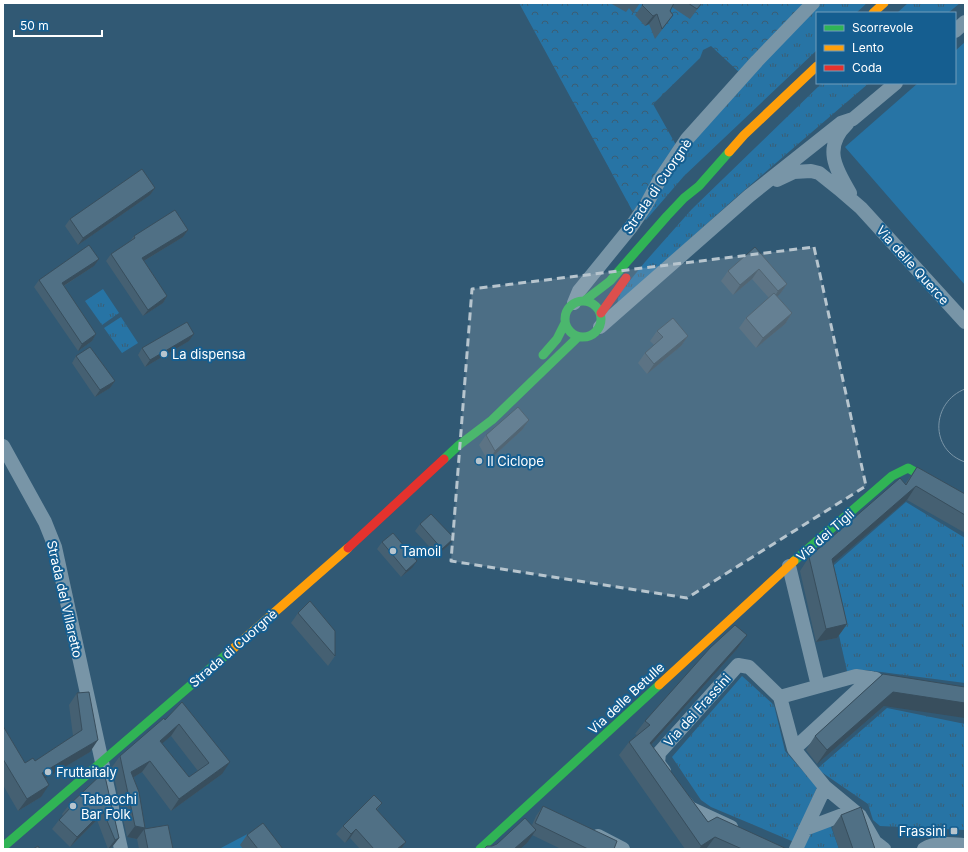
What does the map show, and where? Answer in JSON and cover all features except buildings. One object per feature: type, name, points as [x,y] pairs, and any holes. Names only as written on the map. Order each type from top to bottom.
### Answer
[{"type":"main road","points":[[874,12],[884,3]]},
{"type":"main road","name":"Strada di Cuorgnè","points":[[579,302],[610,281],[667,216],[684,198],[699,186],[744,135],[816,67]]},
{"type":"main road","name":"Strada di Cuorgnè","points":[[600,320],[636,265],[689,204],[699,186]]},
{"type":"main road","points":[[537,361],[554,344],[560,334],[565,323],[566,311],[579,302],[595,305],[600,320],[596,333],[590,336],[578,337],[570,332],[565,323]]},
{"type":"main road","name":"Strada di Cuorgnè","points":[[3,847],[374,525],[459,445],[492,420],[578,337]]},
{"type":"main road","name":"Strada di Cuorgnè","points":[[459,445],[486,412]]},
{"type":"main road","name":"Via dei Tigli","points":[[789,566],[892,476],[908,468],[965,500]]},
{"type":"main road","name":"Via delle Betulle","points":[[480,849],[789,566]]},
{"type":"street","name":"Strada di Cuorgnè","points":[[579,302],[579,291],[631,227],[646,205],[659,180],[687,139],[762,56],[813,3]]},
{"type":"street","points":[[956,30],[965,22]]},
{"type":"street","points":[[600,320],[749,196],[840,123],[853,119],[895,84]]},
{"type":"street","name":"Via delle Querce","points":[[853,119],[843,128],[836,138],[832,151],[841,179],[860,208]]},
{"type":"street","name":"Via delle Querce","points":[[749,196],[782,176],[794,172],[811,171],[819,173],[840,189],[860,208],[965,322]]},
{"type":"street","name":"Strada del Villaretto","points":[[3,446],[44,522],[55,548],[121,849]]},
{"type":"street","name":"Via dei Tigli","points":[[789,566],[818,686]]},
{"type":"street","name":"Via dei Frassini","points":[[672,782],[658,763],[659,753],[738,665],[749,667],[780,697]]},
{"type":"street","points":[[884,849],[875,842],[860,816],[825,787],[794,749],[780,697],[856,676],[886,681]]},
{"type":"street","points":[[794,749],[871,678]]},
{"type":"street","points":[[796,849],[825,787]]},
{"type":"street","points":[[681,795],[690,808],[740,832]]},
{"type":"street","points":[[529,804],[543,811]]},
{"type":"street","points":[[805,829],[854,811]]},
{"type":"street","points":[[585,830],[623,849]]},
{"type":"street","points":[[924,849],[930,845],[946,843],[965,844]]},
{"type":"highlighted area","points":[[814,247],[866,486],[687,598],[451,561],[472,289]]},
{"type":"green space","points":[[519,3],[807,3],[740,73],[711,46],[703,50],[700,58],[653,104],[676,145],[633,212]]},
{"type":"green space","points":[[821,3],[867,3],[857,12],[816,12],[816,51],[684,176],[646,220],[644,218],[650,206],[695,137],[777,46]]},
{"type":"green space","points":[[908,3],[960,3],[949,12],[898,12]]},
{"type":"green space","points":[[965,42],[965,285],[845,147],[917,84],[956,84],[956,50]]},
{"type":"green space","points":[[821,84],[868,84],[733,200],[617,305],[619,294],[692,209]]},
{"type":"green space","points":[[103,289],[119,313],[102,325],[85,301]]},
{"type":"green space","points":[[121,317],[138,343],[122,353],[104,328]]},
{"type":"green space","points":[[906,502],[965,538],[965,683],[866,670],[847,671],[825,573]]},
{"type":"green space","points":[[742,676],[774,705],[785,751],[817,787],[794,842],[711,807],[701,800],[672,757]]},
{"type":"green space","points":[[887,708],[965,724],[965,830],[880,826],[873,820],[868,804],[817,769]]},
{"type":"green space","points":[[830,824],[839,849],[801,849],[810,832]]},
{"type":"green space","points":[[261,827],[277,849],[219,849]]},
{"type":"tram line","points":[[965,389],[954,395],[946,404],[941,415],[939,426],[940,437],[945,447],[953,456],[965,462]]},
{"type":"traffic: fast","points":[[584,301],[610,281],[667,216],[684,198],[699,186],[729,152]]},
{"type":"traffic: fast","points":[[587,301],[596,306],[600,312],[601,319],[600,326],[596,332],[587,337],[579,337],[570,332],[566,326],[565,315],[570,306],[576,302],[587,301]]},
{"type":"traffic: fast","points":[[543,355],[557,339],[565,323]]},
{"type":"traffic: fast","points":[[444,459],[459,445],[492,420],[578,337]]},
{"type":"traffic: fast","points":[[794,561],[892,476],[908,468],[965,500]]},
{"type":"traffic: fast","points":[[3,847],[227,654]]},
{"type":"traffic: fast","points":[[480,849],[659,685]]},
{"type":"traffic: slow","points":[[874,12],[884,3]]},
{"type":"traffic: slow","points":[[729,152],[744,135],[816,67]]},
{"type":"traffic: slow","points":[[227,654],[348,548]]},
{"type":"traffic: slow","points":[[659,685],[794,561]]},
{"type":"traffic: jam","points":[[601,313],[626,278]]},
{"type":"traffic: jam","points":[[348,548],[444,459]]},
{"type":"place","name":"La dispensa","points":[[164,354]]},
{"type":"place","name":"Il Ciclope","points":[[479,461]]},
{"type":"place","name":"Tamoil","points":[[393,551]]},
{"type":"place","name":"Fruttaitaly","points":[[48,772]]},
{"type":"place","name":"Tabacchi Bar Folk","points":[[73,806]]},
{"type":"place","name":"Frassini","points":[[954,831]]}]
